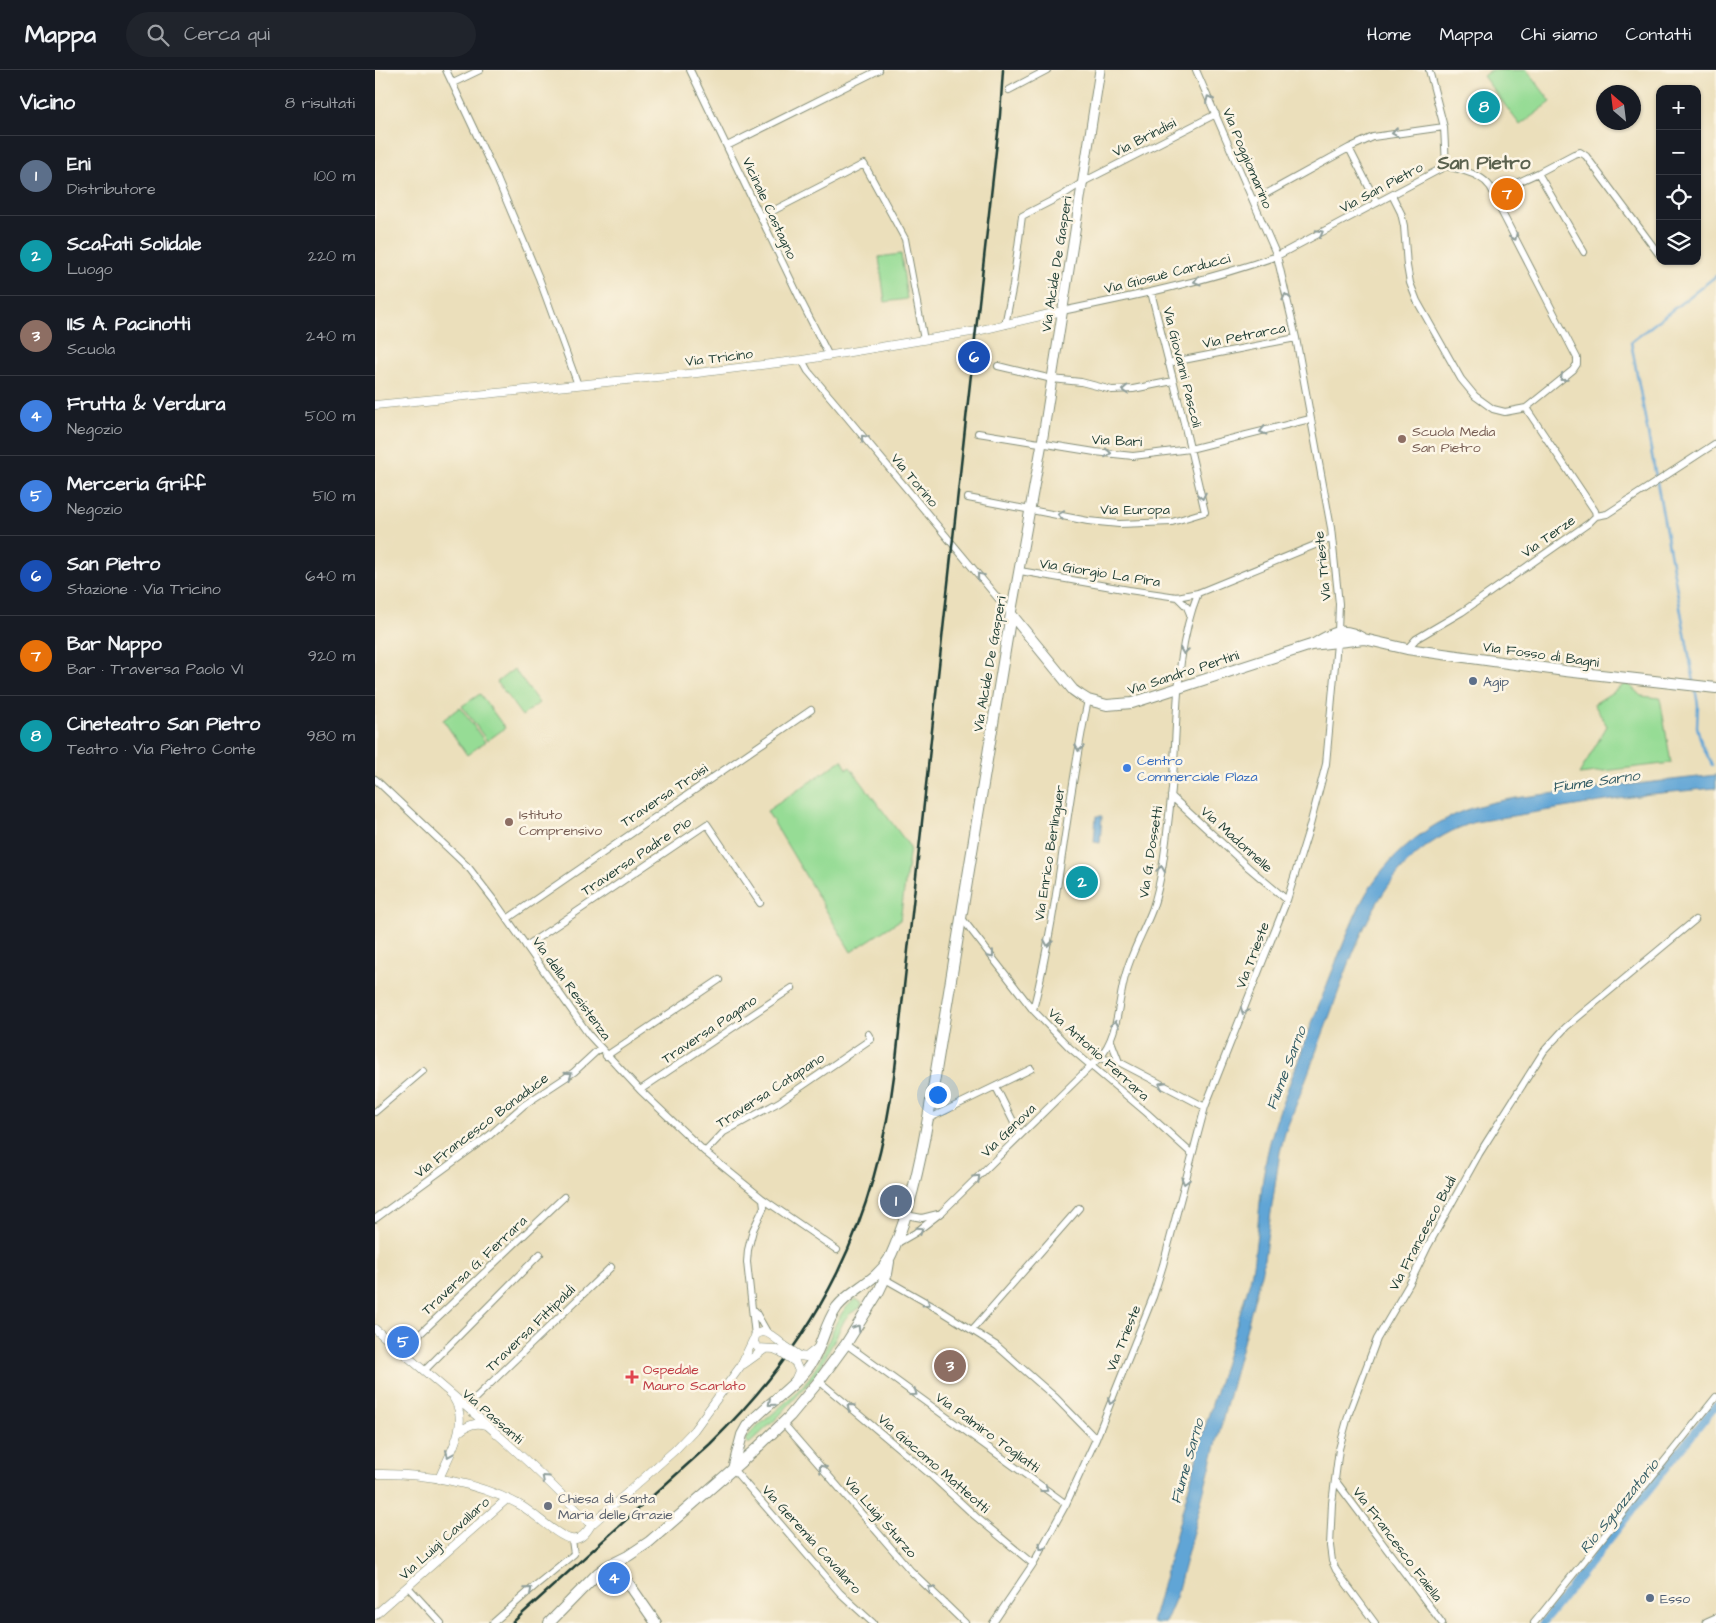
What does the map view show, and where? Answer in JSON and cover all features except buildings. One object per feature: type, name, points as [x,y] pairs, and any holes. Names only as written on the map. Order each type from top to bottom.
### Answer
[{"type":"main road","name":"Via Alcide De Gasperi","points":[[733,1469],[743,1435],[754,1419],[804,1373],[814,1358],[830,1319],[837,1308],[849,1295],[878,1274],[889,1258],[906,1214],[928,1119],[1011,614],[1042,443],[1100,70]]},
{"type":"main road","name":"Via Sandro Pertini","points":[[1011,614],[1073,690],[1088,700],[1107,705],[1126,705],[1311,645],[1331,634],[1338,637]]},
{"type":"main road","name":"Via Fosso di Bagni","points":[[1338,637],[1364,639],[1407,649],[1565,671],[1716,688]]},
{"type":"main road","name":"Via Alcide De Gasperi","points":[[549,1623],[589,1585],[649,1542],[783,1423],[819,1381],[866,1313],[885,1279],[889,1258]]},
{"type":"main road","points":[[849,1295],[860,1293],[865,1295],[867,1301],[866,1313]]},
{"type":"main road","points":[[743,1435],[742,1442],[745,1448],[757,1448]]},
{"type":"main road","points":[[617,1565],[657,1623]]},
{"type":"main road","points":[[1707,1623],[1716,1618]]},
{"type":"street","points":[[446,70],[492,167],[535,270],[578,385]]},
{"type":"street","points":[[453,83],[480,70]]},
{"type":"street","name":"Vicinale Castagno","points":[[691,70],[829,356]]},
{"type":"street","points":[[727,146],[879,70]]},
{"type":"street","points":[[1009,90],[1047,70]]},
{"type":"street","name":"Via Poggiomarino","points":[[1195,70],[1277,256]]},
{"type":"street","points":[[1392,195],[1401,213],[1404,226],[1407,266],[1417,301],[1461,380],[1475,396],[1493,409],[1505,412],[1526,408],[1573,370],[1577,364],[1577,358],[1500,209],[1495,193],[1490,185],[1479,176],[1447,166],[1444,127],[1429,70]]},
{"type":"street","name":"Via Brindisi","points":[[1005,325],[1013,285],[1022,216],[1063,195],[1083,182],[1216,114]]},
{"type":"street","points":[[1253,201],[1349,148],[1373,137],[1444,127]]},
{"type":"street","points":[[1349,148],[1377,203]]},
{"type":"street","points":[[1495,193],[1580,152],[1584,154],[1656,249]]},
{"type":"street","points":[[761,217],[864,164],[905,239],[924,340]]},
{"type":"street","name":"Via San Pietro","points":[[1277,256],[1447,166]]},
{"type":"street","points":[[1538,173],[1584,252]]},
{"type":"street","name":"Via Giosuè Carducci","points":[[1062,311],[1178,286],[1277,256]]},
{"type":"street","name":"Via Trieste","points":[[993,1623],[1033,1564],[1066,1504],[1096,1439],[1153,1297],[1205,1107],[1287,900],[1309,829],[1325,764],[1338,637],[1338,596],[1332,538],[1296,338],[1277,256]]},
{"type":"street","name":"Via Giovanni Pascoli","points":[[1151,292],[1190,449]]},
{"type":"street","name":"Via Tricino","points":[[375,405],[802,360],[1005,325],[1062,311]]},
{"type":"street","name":"Via Petrarca","points":[[1168,363],[1296,338]]},
{"type":"street","name":"Via Torino","points":[[802,360],[860,434],[1011,614]]},
{"type":"street","points":[[999,366],[1052,379],[1081,382],[1112,390],[1133,389],[1173,380]]},
{"type":"street","name":"Via Terze","points":[[1407,649],[1416,639],[1462,612],[1593,520],[1595,516],[1595,511],[1526,408]]},
{"type":"street","name":"Via Bari","points":[[978,433],[1095,452],[1133,456],[1190,449],[1310,419]]},
{"type":"street","points":[[1595,516],[1607,514],[1716,444]]},
{"type":"street","name":"Via Europa","points":[[1031,510],[1088,521],[1147,524],[1173,522],[1205,512],[1190,449]]},
{"type":"street","points":[[968,498],[1031,510]]},
{"type":"street","name":"Via Giorgio La Pira","points":[[1020,571],[1129,590],[1177,596],[1198,593],[1332,538]]},
{"type":"street","points":[[1190,614],[1198,593]]},
{"type":"street","name":"Via Giorgio La Pira","points":[[1177,596],[1187,607],[1190,614]]},
{"type":"street","name":"Via G. Dossetti","points":[[1092,1065],[1111,1042],[1126,971],[1156,898],[1171,796],[1177,688],[1190,614]]},
{"type":"street","name":"Via Enrico Berlinguer","points":[[1033,1010],[1042,978],[1053,916],[1088,700]]},
{"type":"street","name":"Traversa Troisi","points":[[507,919],[811,710]]},
{"type":"street","name":"Via della Resistenza","points":[[375,779],[462,861],[484,887],[606,1056],[639,1090],[705,1152],[763,1199],[837,1250]]},
{"type":"street","name":"Via Madonnelle","points":[[1171,796],[1249,868],[1287,900]]},
{"type":"street","name":"Traversa Padre Pio","points":[[526,946],[707,824],[760,903]]},
{"type":"street","name":"Via Antonio Ferrara","points":[[961,917],[1033,1010],[1070,1048],[1092,1065],[1192,1154]]},
{"type":"street","name":"Via Francesco Budi","points":[[1375,1623],[1340,1576],[1333,1561],[1331,1524],[1339,1448],[1349,1412],[1377,1339],[1411,1281],[1428,1246],[1479,1154],[1545,1051],[1566,1027],[1695,920]]},
{"type":"street","points":[[606,1056],[719,980]]},
{"type":"street","name":"Traversa Pagano","points":[[639,1090],[792,988]]},
{"type":"street","name":"Traversa Catapano","points":[[705,1152],[724,1132],[779,1102],[871,1039],[869,1034]]},
{"type":"street","points":[[1111,1042],[1119,1062]]},
{"type":"street","name":"Via Francesco Bonaduce","points":[[375,1219],[490,1136],[524,1105],[574,1072],[600,1048]]},
{"type":"street","points":[[1099,1058],[1119,1062],[1205,1107]]},
{"type":"street","name":"Via Genova","points":[[895,1244],[915,1233],[942,1212],[1092,1065]]},
{"type":"street","points":[[928,1119],[1031,1069]]},
{"type":"street","points":[[375,1112],[423,1071]]},
{"type":"street","points":[[995,1087],[1020,1135]]},
{"type":"street","name":"Traversa G. Ferrara","points":[[401,1352],[564,1198]]},
{"type":"street","points":[[763,1199],[764,1206],[753,1230],[748,1250],[747,1271],[753,1307],[754,1338],[758,1348],[783,1349]]},
{"type":"street","points":[[972,1330],[1079,1208]]},
{"type":"street","points":[[906,1214],[922,1218],[942,1212]]},
{"type":"street","points":[[423,1371],[540,1254]]},
{"type":"street","name":"Traversa Fittipaldi","points":[[467,1407],[611,1267]]},
{"type":"street","points":[[885,1279],[997,1346],[1055,1398],[1096,1439]]},
{"type":"street","points":[[753,1307],[767,1332],[783,1349],[797,1359],[810,1355],[820,1344]]},
{"type":"street","name":"Via Passanti","points":[[375,1329],[467,1407],[557,1489],[591,1525]]},
{"type":"street","points":[[573,1544],[591,1525],[685,1440],[740,1367],[754,1338],[759,1332],[767,1332]]},
{"type":"street","name":"Via Palmiro Togliatti","points":[[846,1344],[1066,1504]]},
{"type":"street","points":[[740,1367],[753,1356],[766,1349]]},
{"type":"street","points":[[793,1384],[799,1371],[797,1359]]},
{"type":"street","name":"Via Giacomo Matteotti","points":[[819,1381],[1033,1564]]},
{"type":"street","points":[[439,1479],[459,1432],[460,1411],[453,1397]]},
{"type":"street","points":[[1534,1623],[1716,1397]]},
{"type":"street","name":"Via Luigi Sturzo","points":[[783,1423],[911,1571],[965,1623]]},
{"type":"street","points":[[459,1432],[471,1424],[486,1425]]},
{"type":"street","name":"Via Geremia Cavallaro","points":[[733,1469],[840,1593],[861,1610],[873,1623]]},
{"type":"street","points":[[375,1474],[439,1479],[507,1499],[527,1510],[573,1544],[574,1554],[536,1584],[493,1623]]},
{"type":"street","name":"Via Francesco Faiella","points":[[1335,1480],[1442,1623]]},
{"type":"street","name":"Via Luigi Cavallaro","points":[[375,1615],[507,1499]]},
{"type":"street","points":[[408,1587],[441,1623]]},
{"type":"green space","points":[[1491,70],[1527,70],[1551,102],[1520,125],[1483,76]]},
{"type":"green space","points":[[901,254],[907,299],[885,302],[879,257]]},
{"type":"green space","points":[[514,669],[539,703],[522,716],[497,682]]},
{"type":"green space","points":[[1627,683],[1641,696],[1660,698],[1671,763],[1579,774],[1607,726],[1594,704]]},
{"type":"green space","points":[[480,694],[505,728],[487,741],[462,706]]},
{"type":"green space","points":[[460,707],[485,742],[467,755],[443,720]]},
{"type":"green space","points":[[842,760],[847,769],[850,767],[910,847],[900,920],[851,952],[767,811]]},
{"type":"green space","points":[[856,1299],[862,1303],[860,1308],[845,1319],[817,1374],[778,1417],[749,1444],[746,1440],[750,1434],[796,1393],[809,1378],[820,1361],[843,1311]]},
{"type":"water","name":"Fiume Sarno","points":[[1716,775],[1716,788],[1650,794],[1475,822],[1444,835],[1419,853],[1398,874],[1381,898],[1353,952],[1285,1133],[1280,1152],[1263,1266],[1176,1597],[1165,1623],[1152,1623],[1205,1427],[1250,1281],[1264,1171],[1274,1126],[1334,967],[1354,918],[1370,887],[1390,861],[1428,829],[1457,814],[1485,804],[1529,796]]},
{"type":"water","points":[[1096,816],[1102,816],[1100,843],[1094,842]]},
{"type":"waterway","points":[[1694,682],[1631,342],[1716,276]]},
{"type":"waterway","points":[[1695,688],[1698,705],[1697,727],[1702,745],[1712,765]]},
{"type":"waterway","name":"Rio Sguazzatorio","points":[[1543,1623],[1716,1405]]},
{"type":"railway","points":[[512,1623],[710,1444],[749,1403],[783,1361],[812,1318],[837,1273],[857,1226],[874,1177],[886,1125],[895,1069],[1000,115],[1003,70]]},
{"type":"place","name":"Cineteatro San Pietro","points":[[1484,107]]},
{"type":"place","name":"Bar Nappo","points":[[1507,194]]},
{"type":"place","name":"San Pietro","points":[[974,357]]},
{"type":"place","name":"Scuola Media San Pietro","points":[[1402,439]]},
{"type":"place","name":"Agip","points":[[1473,681]]},
{"type":"place","name":"Centro Commerciale Plaza","points":[[1127,768]]},
{"type":"place","name":"Istituto Comprensivo","points":[[509,822]]},
{"type":"place","name":"Scafati Solidale","points":[[1082,882]]},
{"type":"place","name":"Eni","points":[[896,1201]]},
{"type":"place","name":"Merceria Griff","points":[[403,1342]]},
{"type":"place","name":"IIS A. Pacinotti","points":[[950,1366]]},
{"type":"place","name":"Ospedale Mauro Scarlato","points":[[632,1377]]},
{"type":"place","name":"Chiesa di Santa Maria delle Grazie","points":[[548,1506]]},
{"type":"place","name":"Frutta & Verdura","points":[[614,1578]]},
{"type":"place","name":"Esso","points":[[1650,1598]]},
{"type":"district","name":"San Pietro","points":[[1484,162]]}]
